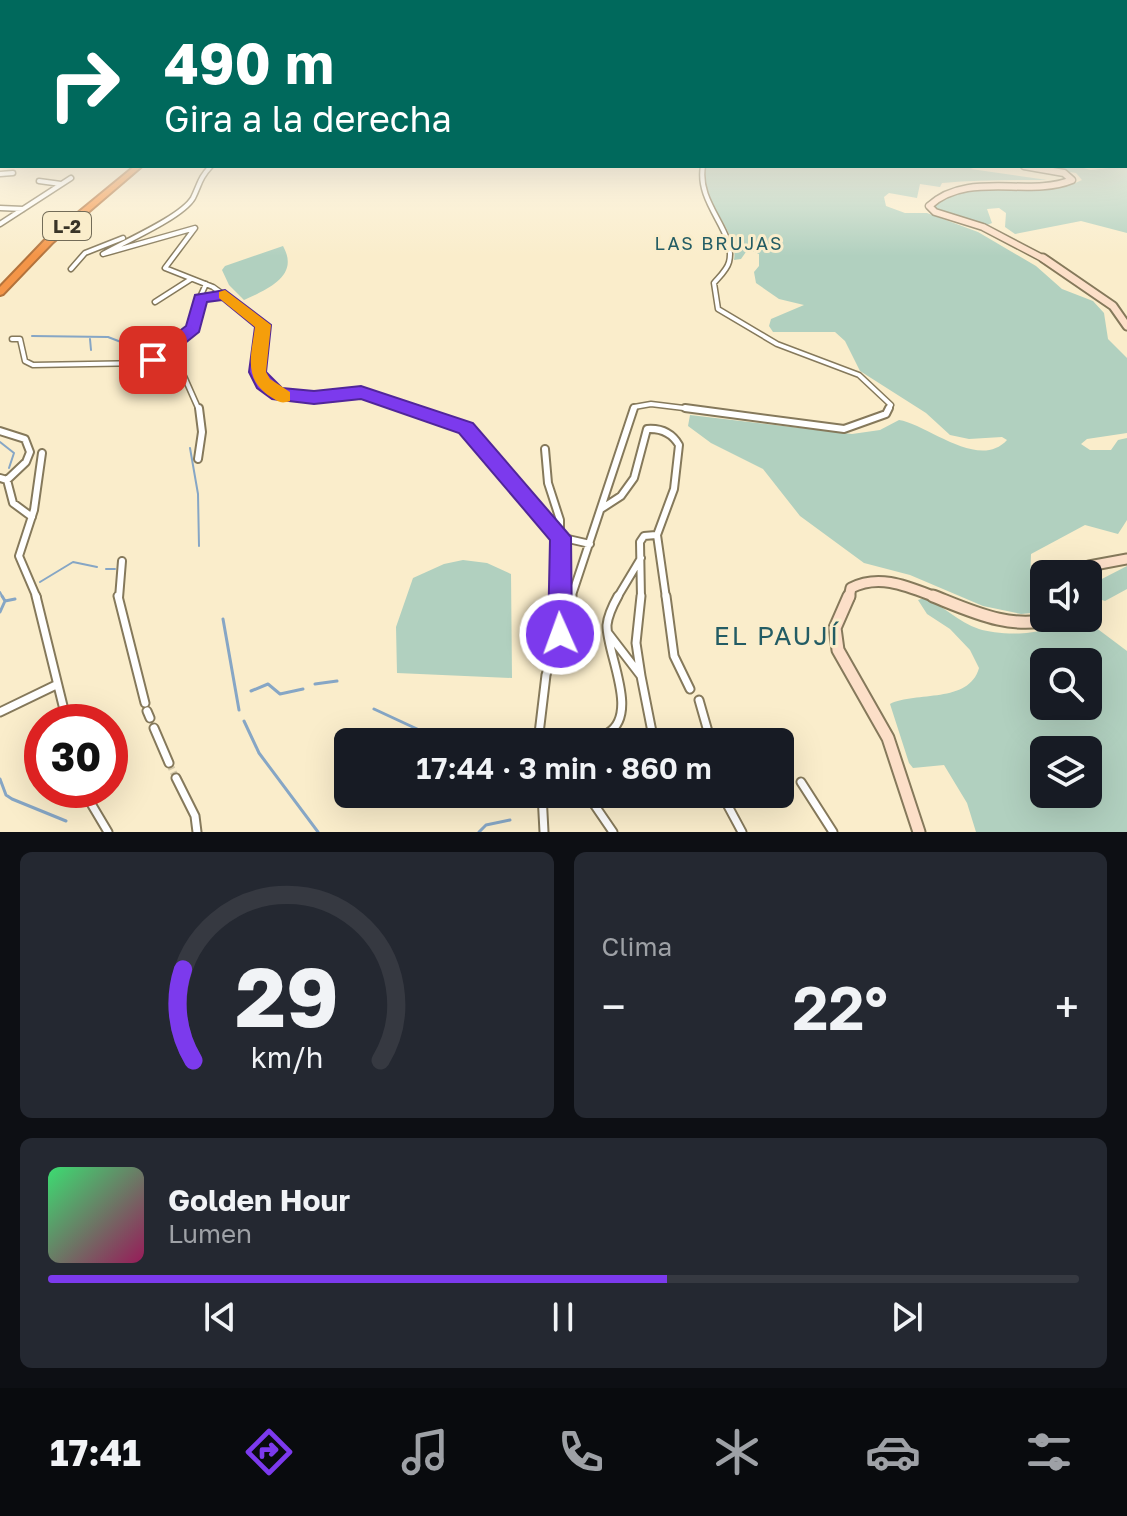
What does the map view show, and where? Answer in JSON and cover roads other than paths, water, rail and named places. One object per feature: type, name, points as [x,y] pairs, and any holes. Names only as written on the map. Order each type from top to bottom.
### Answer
[{"type":"highway","name":"L-2","points":[[0,284],[43,241],[120,179]]},
{"type":"highway","name":"L-2","points":[[0,292],[49,241],[121,179]]},
{"type":"main road","points":[[1071,179],[1044,186],[1011,184],[961,190],[931,201],[929,206],[939,214],[988,229],[1042,258],[1113,306],[1127,326]]},
{"type":"main road","points":[[1102,564],[1127,559]]},
{"type":"main road","points":[[919,832],[888,738],[838,650],[835,628],[848,604],[853,585],[871,579],[906,587],[1015,623],[1030,624]]},
{"type":"street","points":[[0,224],[70,179]]},
{"type":"street","points":[[199,179],[193,198],[186,206],[103,254],[192,227],[195,231],[165,268],[225,295],[263,325],[258,372],[273,392],[294,398],[361,393],[463,426],[561,537],[590,544]]},
{"type":"street","points":[[538,728],[539,712],[560,634],[631,412],[637,406],[651,404],[698,413],[759,415],[844,429],[890,408],[859,375],[770,340],[718,309],[713,293],[715,280],[728,265],[729,248],[714,223],[710,202],[700,188],[701,179]]},
{"type":"street","points":[[39,181],[61,184]]},
{"type":"street","points":[[0,208],[24,209]]},
{"type":"street","points":[[71,269],[72,263],[82,256],[141,232]]},
{"type":"street","points":[[155,302],[168,297],[192,279]]},
{"type":"street","points":[[12,339],[20,339],[24,360],[33,365],[141,364],[153,360],[193,328],[206,284]]},
{"type":"street","points":[[200,298],[225,295]]},
{"type":"street","points":[[171,346],[173,357],[198,408],[203,436],[198,459]]},
{"type":"street","points":[[601,509],[623,493],[636,475],[644,455],[643,434],[647,429],[668,433],[679,445],[675,484],[657,535],[674,656],[690,689]]},
{"type":"street","points":[[0,431],[25,439],[30,452],[26,462],[4,479],[13,503],[32,517]]},
{"type":"street","points":[[545,449],[548,483],[560,520],[560,634]]},
{"type":"street","points":[[42,453],[32,517],[22,539],[19,556],[42,609],[62,704]]},
{"type":"street","points":[[651,728],[636,643],[642,538],[657,535]]},
{"type":"street","points":[[612,728],[618,721],[619,676],[608,633],[608,618],[641,558]]},
{"type":"street","points":[[122,561],[117,592],[147,711]]},
{"type":"street","points":[[563,625],[587,655]]},
{"type":"street","points":[[608,633],[641,676]]},
{"type":"street","points":[[0,712],[56,685]]},
{"type":"street","points":[[699,700],[709,728]]},
{"type":"street","points":[[154,728],[169,763]]},
{"type":"street","points":[[176,778],[195,816],[197,832]]},
{"type":"street","points":[[801,782],[833,832]]},
{"type":"street","points":[[94,808],[108,832]]},
{"type":"street","points":[[543,808],[544,832]]},
{"type":"street","points":[[597,808],[613,832]]},
{"type":"street","points":[[730,808],[742,832]]},
{"type":"waterway","points":[[32,336],[108,337],[134,347]]},
{"type":"waterway","points":[[90,339],[91,350]]},
{"type":"waterway","points":[[0,442],[14,453],[9,468]]},
{"type":"waterway","points":[[190,448],[198,494],[199,546]]},
{"type":"waterway","points":[[40,582],[73,562],[97,567]]},
{"type":"waterway","points":[[106,569],[115,569]]},
{"type":"waterway","points":[[0,592],[2,596]]},
{"type":"waterway","points":[[2,596],[5,601]]},
{"type":"waterway","points":[[5,601],[15,599]]},
{"type":"waterway","points":[[0,612],[5,601]]},
{"type":"waterway","points":[[223,619],[239,710]]},
{"type":"waterway","points":[[315,684],[337,681]]},
{"type":"waterway","points":[[251,691],[268,684],[280,694],[303,689]]},
{"type":"waterway","points":[[374,709],[415,728]]},
{"type":"waterway","points":[[244,721],[259,753],[318,832]]},
{"type":"waterway","points":[[0,779],[6,795],[12,799],[66,821]]},
{"type":"waterway","points":[[479,832],[486,825],[510,820]]},
{"type":"tunnel","points":[[169,763],[176,778]]},
{"type":"district","name":"LAS BRUJAS","points":[[719,243]]},
{"type":"district","name":"EL PAUJÍ","points":[[777,635]]}]
